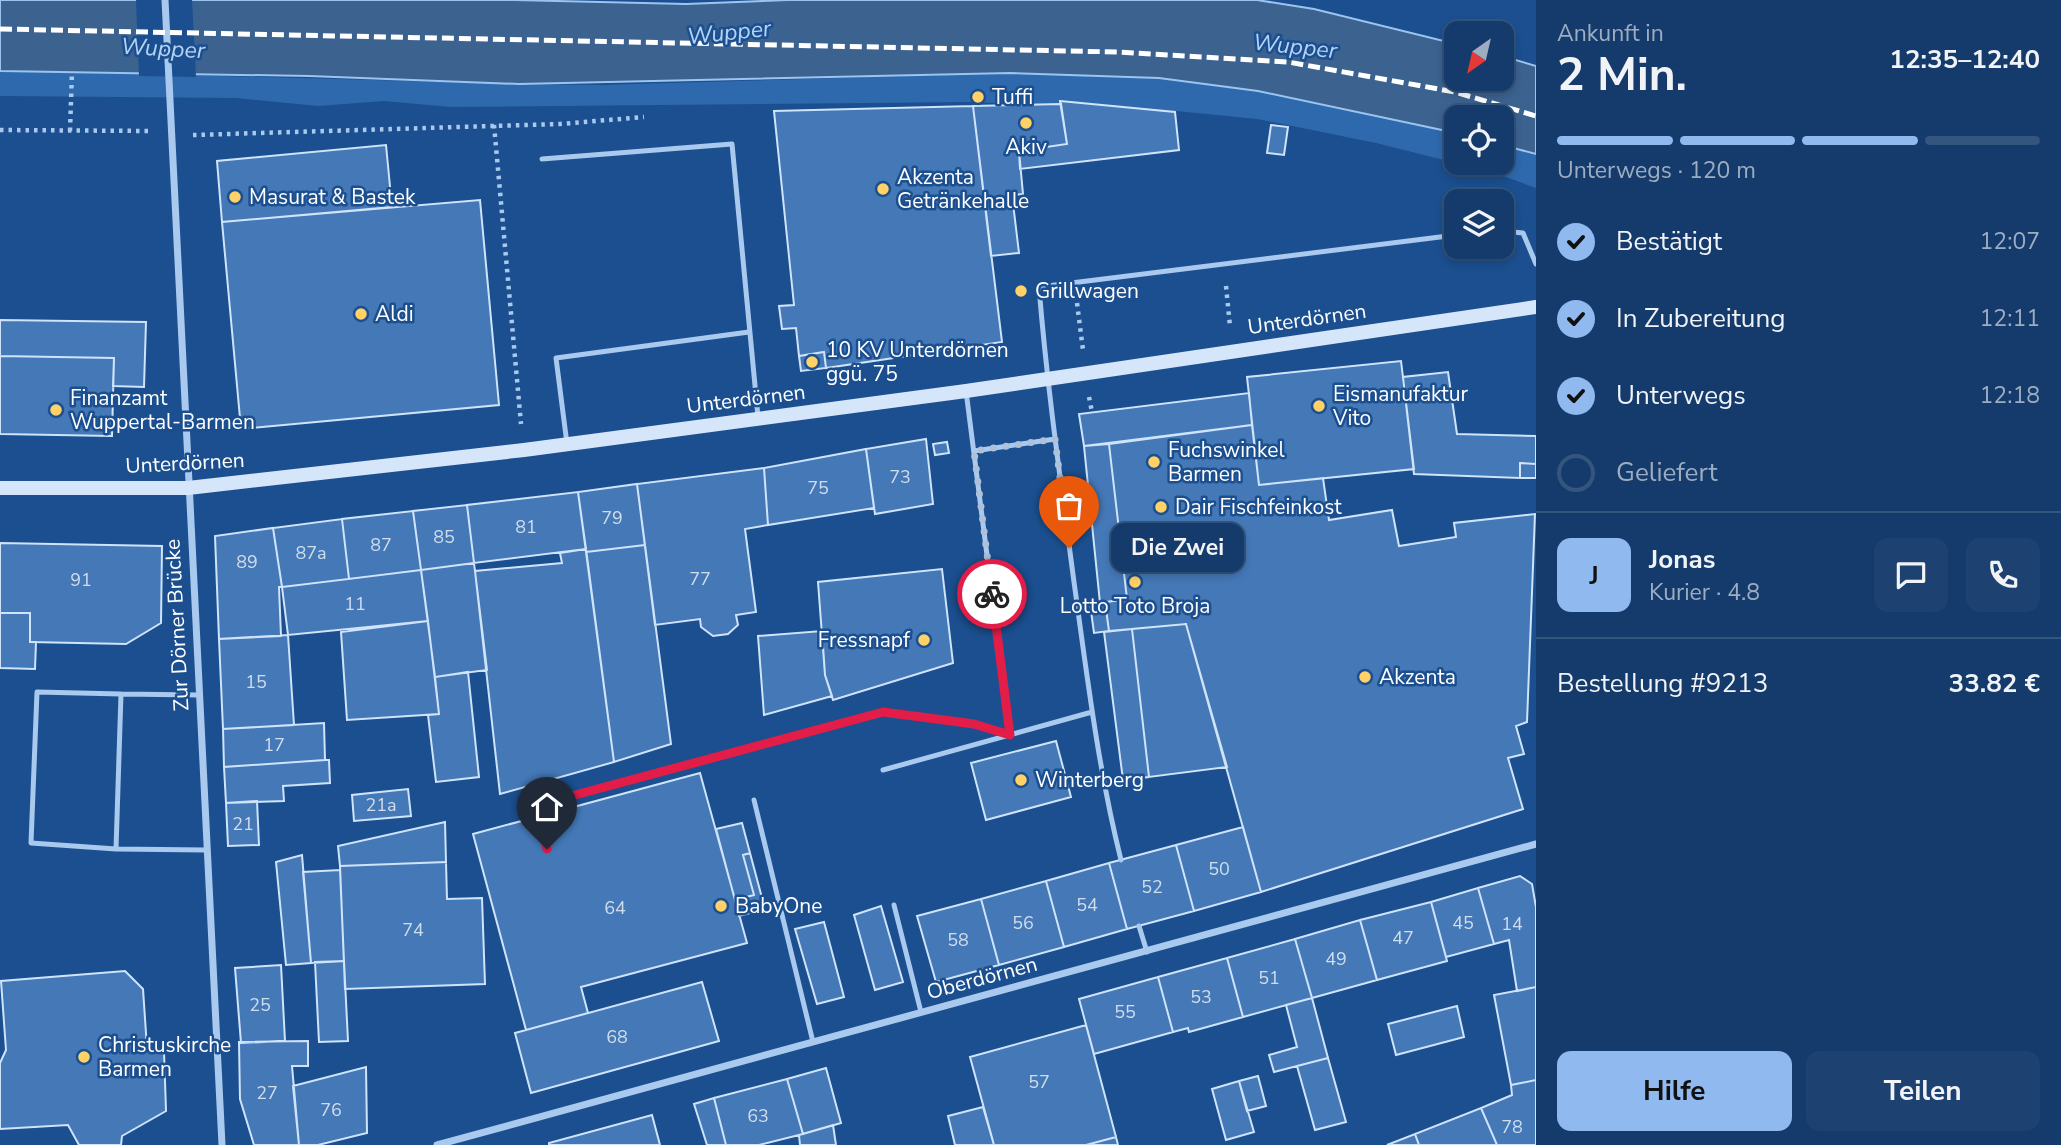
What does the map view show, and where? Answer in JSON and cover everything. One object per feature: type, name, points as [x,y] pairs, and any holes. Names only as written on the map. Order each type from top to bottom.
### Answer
[{"type":"street","name":"Zur Dörner Brücke","points":[[165,0],[222,1145]]},
{"type":"street","name":"Unterdörnen","points":[[0,488],[188,488],[524,450],[966,391],[1536,307]]},
{"type":"street","name":"Oberdörnen","points":[[437,1145],[1536,844]]},
{"type":"lane","points":[[542,159],[732,144],[759,420]]},
{"type":"lane","points":[[1514,232],[1524,233],[1536,264]]},
{"type":"lane","points":[[1121,860],[1101,771],[1092,712],[1045,378],[1039,287],[1444,237]]},
{"type":"lane","points":[[567,444],[556,358],[749,331]]},
{"type":"lane","points":[[966,391],[1010,735]]},
{"type":"lane","points":[[974,451],[1055,439]]},
{"type":"lane","points":[[198,695],[37,692],[31,843],[116,849],[206,850]]},
{"type":"lane","points":[[116,849],[121,694]]},
{"type":"lane","points":[[547,849],[538,805],[883,712],[974,724],[1010,735]]},
{"type":"lane","points":[[883,769],[1092,712]]},
{"type":"lane","points":[[754,800],[813,1042]]},
{"type":"lane","points":[[894,905],[921,1012]]},
{"type":"lane","points":[[1139,926],[1147,952]]},
{"type":"path","points":[[70,131],[72,72]]},
{"type":"path","points":[[0,130],[170,131],[205,136],[644,117]]},
{"type":"path","points":[[494,125],[524,450]]},
{"type":"path","points":[[1074,283],[1083,351]]},
{"type":"shaded area","points":[[0,70],[602,85],[1010,73],[1159,78],[1258,91],[1444,130],[1444,160],[1257,119],[1176,111],[972,102],[451,107],[384,101],[318,106],[236,98],[0,96]]},
{"type":"shaded area","points":[[1514,148],[1536,154],[1536,188],[1500,175],[1514,175]]},
{"type":"water","name":"Wupper","points":[[0,0],[514,0],[686,4],[788,0],[1257,0],[1314,9],[1444,41],[1444,91],[1514,91],[1514,60],[1536,66],[1536,154],[1514,148],[1514,105],[1444,105],[1444,130],[1258,91],[1159,78],[1010,73],[519,84],[309,76],[0,71]]},
{"type":"pier","points":[[136,0],[192,0],[196,77],[139,76]]},
{"type":"building","points":[[1060,101],[1175,112],[1179,150],[1020,169],[1019,151],[1067,144]]},
{"type":"building","points":[[1061,104],[1067,144],[1019,151],[1023,194],[1012,195],[1019,253],[991,256],[973,106]]},
{"type":"building","name":"Akzenta Getränkehalle","points":[[973,106],[1002,342],[826,368],[824,352],[799,356],[796,328],[782,329],[779,306],[794,305],[774,111]]},
{"type":"building","points":[[1271,125],[1288,127],[1284,155],[1267,153]]},
{"type":"building","points":[[386,145],[392,207],[222,222],[217,161]]},
{"type":"building","name":"Aldi","points":[[480,200],[499,405],[241,429],[222,222]]},
{"type":"building","points":[[0,320],[146,322],[144,387],[113,386],[114,358],[0,356]]},
{"type":"building","name":"10 KV Unterdörnen ggü. 75","points":[[824,352],[826,368],[801,371],[799,356]]},
{"type":"building","name":"Finanzamt Wuppertal-Barmen","points":[[0,356],[114,358],[112,436],[0,434]]},
{"type":"building","points":[[1401,361],[1414,469],[1259,485],[1247,377]]},
{"type":"building","points":[[1448,372],[1457,434],[1536,436],[1536,464],[1520,463],[1520,478],[1414,474],[1403,377]]},
{"type":"building","points":[[1249,393],[1252,425],[1084,446],[1079,414]]},
{"type":"building","name":"Akzenta","points":[[1252,425],[1259,485],[1323,478],[1329,520],[1392,510],[1399,546],[1456,537],[1454,523],[1535,514],[1527,722],[1516,726],[1524,754],[1508,758],[1523,809],[1261,892],[1186,624],[1109,631],[1105,602],[1127,599],[1109,444]]},
{"type":"building","points":[[926,439],[933,504],[875,514],[866,449]]},
{"type":"building","points":[[947,442],[949,453],[935,455],[933,444]]},
{"type":"building","points":[[1109,444],[1127,599],[1100,603],[1084,446]]},
{"type":"building","points":[[866,449],[874,508],[768,525],[764,468]]},
{"type":"building","points":[[1520,463],[1536,464],[1536,478],[1520,478]]},
{"type":"building","points":[[764,468],[768,525],[745,529],[756,612],[736,615],[738,625],[728,634],[713,636],[701,627],[700,619],[655,625],[637,484]]},
{"type":"building","points":[[637,484],[645,545],[586,552],[578,492]]},
{"type":"building","points":[[578,492],[586,549],[474,563],[467,505]]},
{"type":"building","points":[[467,505],[474,563],[421,570],[413,511]]},
{"type":"building","points":[[413,511],[421,570],[349,579],[342,519]]},
{"type":"building","points":[[342,519],[349,579],[282,587],[273,528]]},
{"type":"building","points":[[273,528],[282,587],[279,587],[281,636],[219,639],[215,536]]},
{"type":"building","points":[[0,543],[162,546],[161,623],[126,644],[30,642],[30,613],[0,613]]},
{"type":"building","points":[[645,545],[671,744],[614,762],[586,552]]},
{"type":"building","points":[[586,549],[614,762],[500,794],[475,571],[562,563],[560,553]]},
{"type":"building","points":[[474,563],[487,670],[435,677],[421,570]]},
{"type":"building","points":[[942,569],[953,663],[833,700],[825,675],[818,582]]},
{"type":"building","points":[[421,570],[428,621],[288,635],[282,587]]},
{"type":"building","points":[[1105,602],[1109,631],[1094,633],[1090,604]]},
{"type":"building","points":[[0,613],[30,613],[30,642],[36,642],[35,669],[0,668]]},
{"type":"building","points":[[428,621],[439,714],[347,720],[341,632]]},
{"type":"building","points":[[1186,624],[1227,767],[1149,777],[1132,629]]},
{"type":"building","points":[[1132,629],[1149,777],[1123,780],[1104,632]]},
{"type":"building","points":[[822,631],[825,675],[832,696],[764,715],[758,636]]},
{"type":"building","points":[[288,635],[294,725],[223,729],[219,639]]},
{"type":"building","points":[[468,672],[479,777],[436,782],[428,715],[439,714],[435,677]]},
{"type":"building","points":[[324,723],[325,760],[224,767],[223,729]]},
{"type":"building","name":"Winterberg","points":[[1056,741],[1071,797],[986,820],[971,763]]},
{"type":"building","points":[[329,760],[330,783],[283,786],[284,801],[226,803],[224,767]]},
{"type":"building","points":[[700,773],[747,943],[581,987],[588,1013],[526,1030],[473,834]]},
{"type":"building","points":[[408,789],[411,816],[354,821],[352,795]]},
{"type":"building","points":[[257,801],[259,845],[228,846],[226,803]]},
{"type":"building","points":[[445,822],[446,862],[340,866],[338,846]]},
{"type":"building","points":[[742,823],[750,853],[743,855],[754,895],[735,900],[716,829]]},
{"type":"building","points":[[1243,827],[1261,892],[1194,911],[1176,845]]},
{"type":"building","points":[[1176,845],[1194,911],[1127,929],[1109,863]]},
{"type":"building","points":[[750,853],[765,909],[739,916],[735,900],[754,895],[743,855]]},
{"type":"building","points":[[302,855],[311,963],[286,965],[276,862]]},
{"type":"building","points":[[446,862],[447,899],[482,898],[485,984],[345,989],[340,866]]},
{"type":"building","points":[[1109,863],[1127,929],[1064,947],[1046,881]]},
{"type":"building","points":[[340,870],[344,961],[311,963],[303,872]]},
{"type":"building","points":[[1520,876],[1532,884],[1536,907],[1536,987],[1517,991],[1509,940],[1494,944],[1478,888]]},
{"type":"building","points":[[1046,881],[1064,947],[999,965],[981,899]]},
{"type":"building","points":[[1478,888],[1494,944],[1446,957],[1431,902]]},
{"type":"building","points":[[981,899],[999,965],[936,982],[917,916]]},
{"type":"building","points":[[1431,902],[1447,961],[1377,980],[1360,920]]},
{"type":"building","points":[[881,906],[903,982],[875,990],[854,915]]},
{"type":"building","points":[[1360,920],[1377,980],[1312,998],[1295,939]]},
{"type":"building","points":[[824,922],[844,997],[817,1004],[795,929]]},
{"type":"building","points":[[1295,939],[1312,998],[1243,1017],[1227,958]]},
{"type":"building","points":[[1227,958],[1243,1017],[1189,1032],[1188,1028],[1173,1032],[1158,977]]},
{"type":"building","points":[[344,961],[348,1041],[319,1042],[315,962]]},
{"type":"building","points":[[281,965],[285,1041],[241,1043],[235,968]]},
{"type":"building","name":"Christuskirche Barmen","points":[[125,971],[143,989],[147,1048],[164,1051],[166,1111],[122,1136],[121,1145],[79,1145],[68,1125],[0,1129],[0,1063],[6,1050],[1,981]]},
{"type":"building","points":[[1158,977],[1173,1032],[1094,1054],[1079,999]]},
{"type":"building","points":[[702,982],[719,1041],[531,1093],[515,1033]]},
{"type":"building","points":[[1536,987],[1536,1080],[1511,1085],[1494,995]]},
{"type":"building","points":[[1312,998],[1328,1058],[1274,1072],[1269,1055],[1297,1047],[1286,1005]]},
{"type":"building","points":[[1457,1006],[1464,1037],[1396,1055],[1388,1024]]},
{"type":"building","points":[[1086,1025],[1116,1137],[1086,1145],[994,1145],[970,1057]]},
{"type":"building","points":[[308,1041],[308,1066],[292,1066],[299,1145],[254,1145],[240,1099],[239,1042]]},
{"type":"building","points":[[1328,1058],[1346,1122],[1315,1130],[1297,1066]]},
{"type":"building","points":[[366,1067],[367,1133],[318,1145],[299,1145],[293,1086]]},
{"type":"building","points":[[826,1068],[841,1123],[803,1134],[787,1079]]},
{"type":"building","points":[[1258,1076],[1266,1106],[1247,1111],[1239,1081]]},
{"type":"building","points":[[787,1079],[803,1134],[759,1145],[726,1145],[714,1098]]},
{"type":"building","points":[[1536,1080],[1536,1145],[1497,1145],[1481,1108],[1512,1095],[1511,1085]]},
{"type":"building","points":[[1239,1081],[1254,1132],[1226,1140],[1212,1089]]},
{"type":"building","points":[[714,1098],[726,1145],[707,1145],[694,1104]]},
{"type":"building","points":[[983,1107],[994,1145],[955,1145],[948,1116]]},
{"type":"building","points":[[1481,1108],[1497,1145],[1419,1145],[1415,1134]]},
{"type":"building","points":[[652,1115],[660,1145],[549,1145],[549,1143]]},
{"type":"building","points":[[833,1125],[836,1145],[800,1145],[799,1135]]},
{"type":"building","points":[[1415,1134],[1419,1145],[1387,1145]]},
{"type":"building","points":[[1116,1137],[1118,1145],[1086,1145]]},
{"type":"railway","points":[[0,29],[1118,52],[1288,62],[1455,92],[1536,116]]},
{"type":"way so far","points":[[992,594],[974,451],[1055,439],[1069,548]]},
{"type":"place","name":"Tuffi","points":[[978,97]]},
{"type":"place","name":"Akiv","points":[[1026,123]]},
{"type":"place","name":"Akzenta Getränkehalle","points":[[883,189]]},
{"type":"place","name":"Masurat & Bastek","points":[[235,197]]},
{"type":"place","name":"Grillwagen","points":[[1021,291]]},
{"type":"place","name":"Aldi","points":[[361,314]]},
{"type":"place","name":"10 KV Unterdörnen ggü. 75","points":[[812,362]]},
{"type":"place","name":"Eismanufaktur Vito","points":[[1319,406]]},
{"type":"place","name":"Finanzamt Wuppertal-Barmen","points":[[56,410]]},
{"type":"place","name":"Fuchswinkel Barmen","points":[[1154,462]]},
{"type":"place","name":"Dair Fischfeinkost","points":[[1161,507]]},
{"type":"place","name":"Die Zwei","points":[[1069,548]]},
{"type":"place","name":"Lotto Toto Broja","points":[[1135,582]]},
{"type":"place","name":"Fressnapf","points":[[924,640]]},
{"type":"place","name":"Akzenta","points":[[1365,677]]},
{"type":"place","name":"Winterberg","points":[[1021,780]]},
{"type":"place","name":"BabyOne","points":[[721,906]]},
{"type":"place","name":"Christuskirche Barmen","points":[[84,1057]]},
{"type":"route","points":[[547,849],[538,805],[883,712],[974,724],[1010,735],[992,594]]}]
